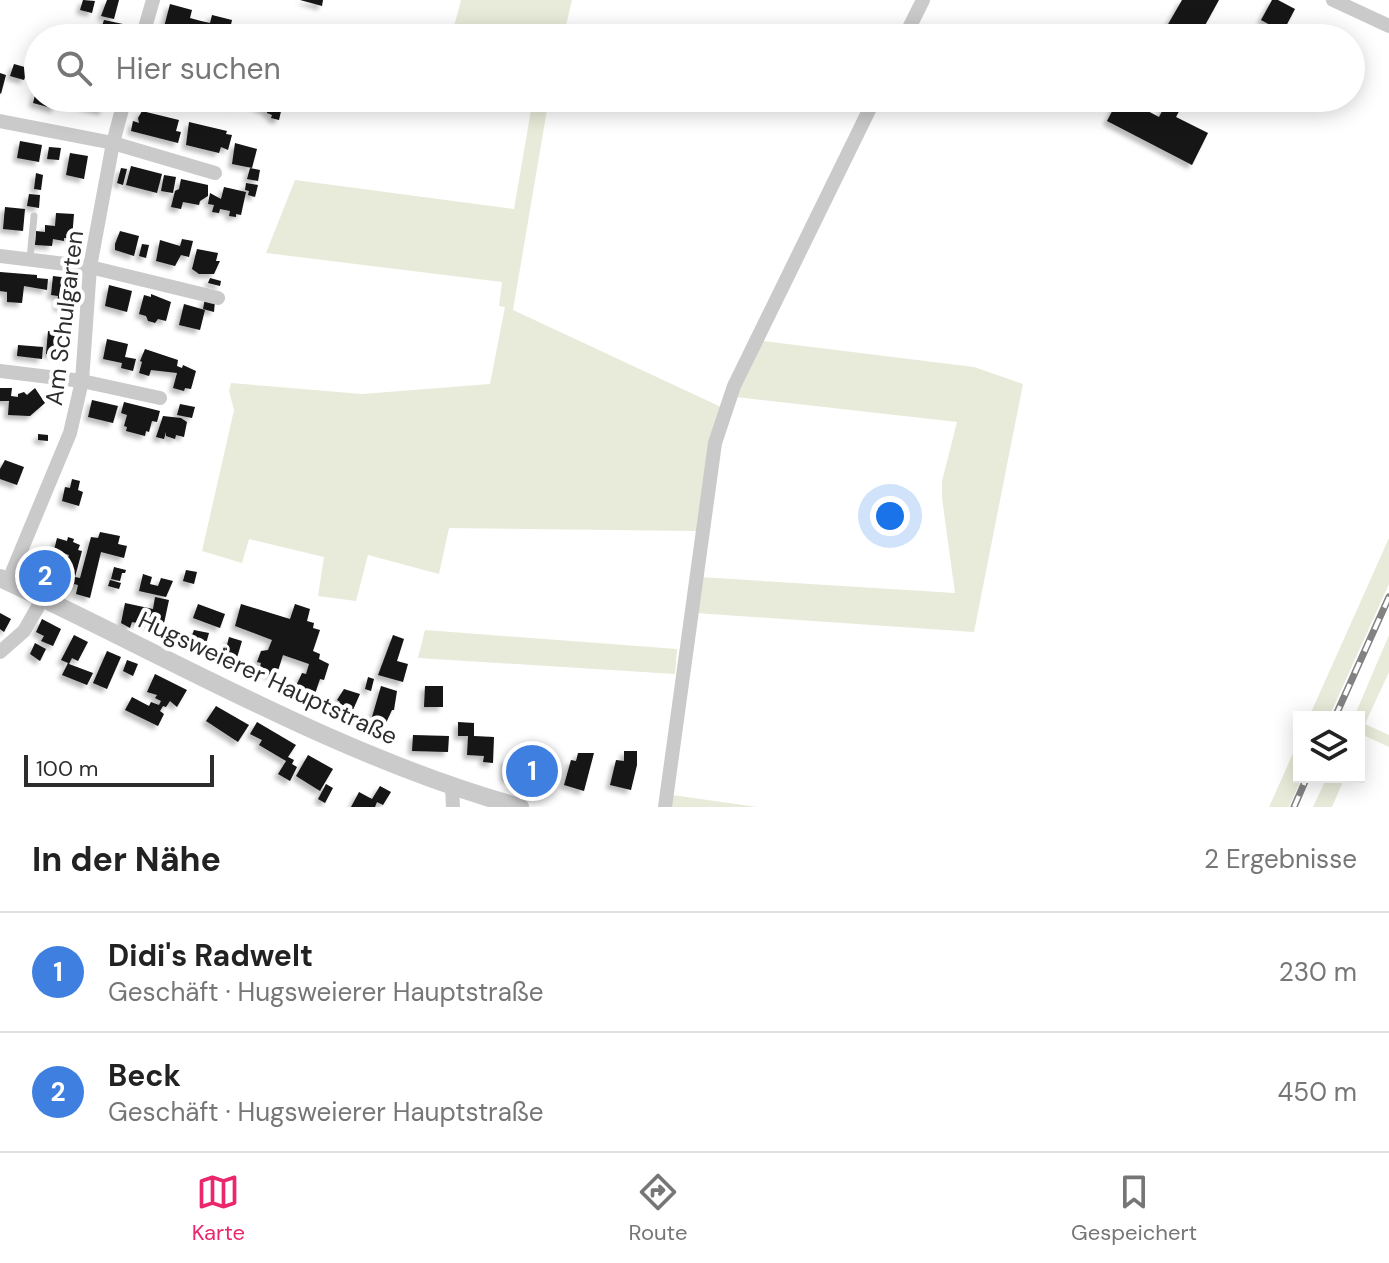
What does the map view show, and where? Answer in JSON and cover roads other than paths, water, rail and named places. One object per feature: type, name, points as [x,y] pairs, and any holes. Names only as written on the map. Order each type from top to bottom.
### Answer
[{"type":"street","points":[[146,24],[153,0]]},
{"type":"street","points":[[911,24],[923,0]]},
{"type":"street","points":[[1333,0],[1389,26]]},
{"type":"street","name":"Am Schulgarten","points":[[4,580],[70,433],[82,381],[90,267],[121,112]]},
{"type":"street","points":[[665,807],[715,443],[734,386],[868,112]]},
{"type":"street","points":[[0,121],[113,143],[215,173]]},
{"type":"street","points":[[0,256],[90,267],[218,298]]},
{"type":"street","points":[[0,371],[82,381],[160,398]]},
{"type":"street","name":"Hugsweierer Hauptstraße","points":[[4,580],[358,750],[452,787],[520,807]]},
{"type":"street","points":[[0,652],[24,631],[43,598]]},
{"type":"street","points":[[452,787],[453,807]]},
{"type":"lane","points":[[30,259],[34,216]]},
{"type":"railway","points":[[1338,711],[1389,597]]},
{"type":"railway","points":[[1294,807],[1304,783]]},
{"type":"place","name":"Beck","points":[[45,576]]},
{"type":"place","name":"Didi's Radwelt","points":[[532,771]]}]
